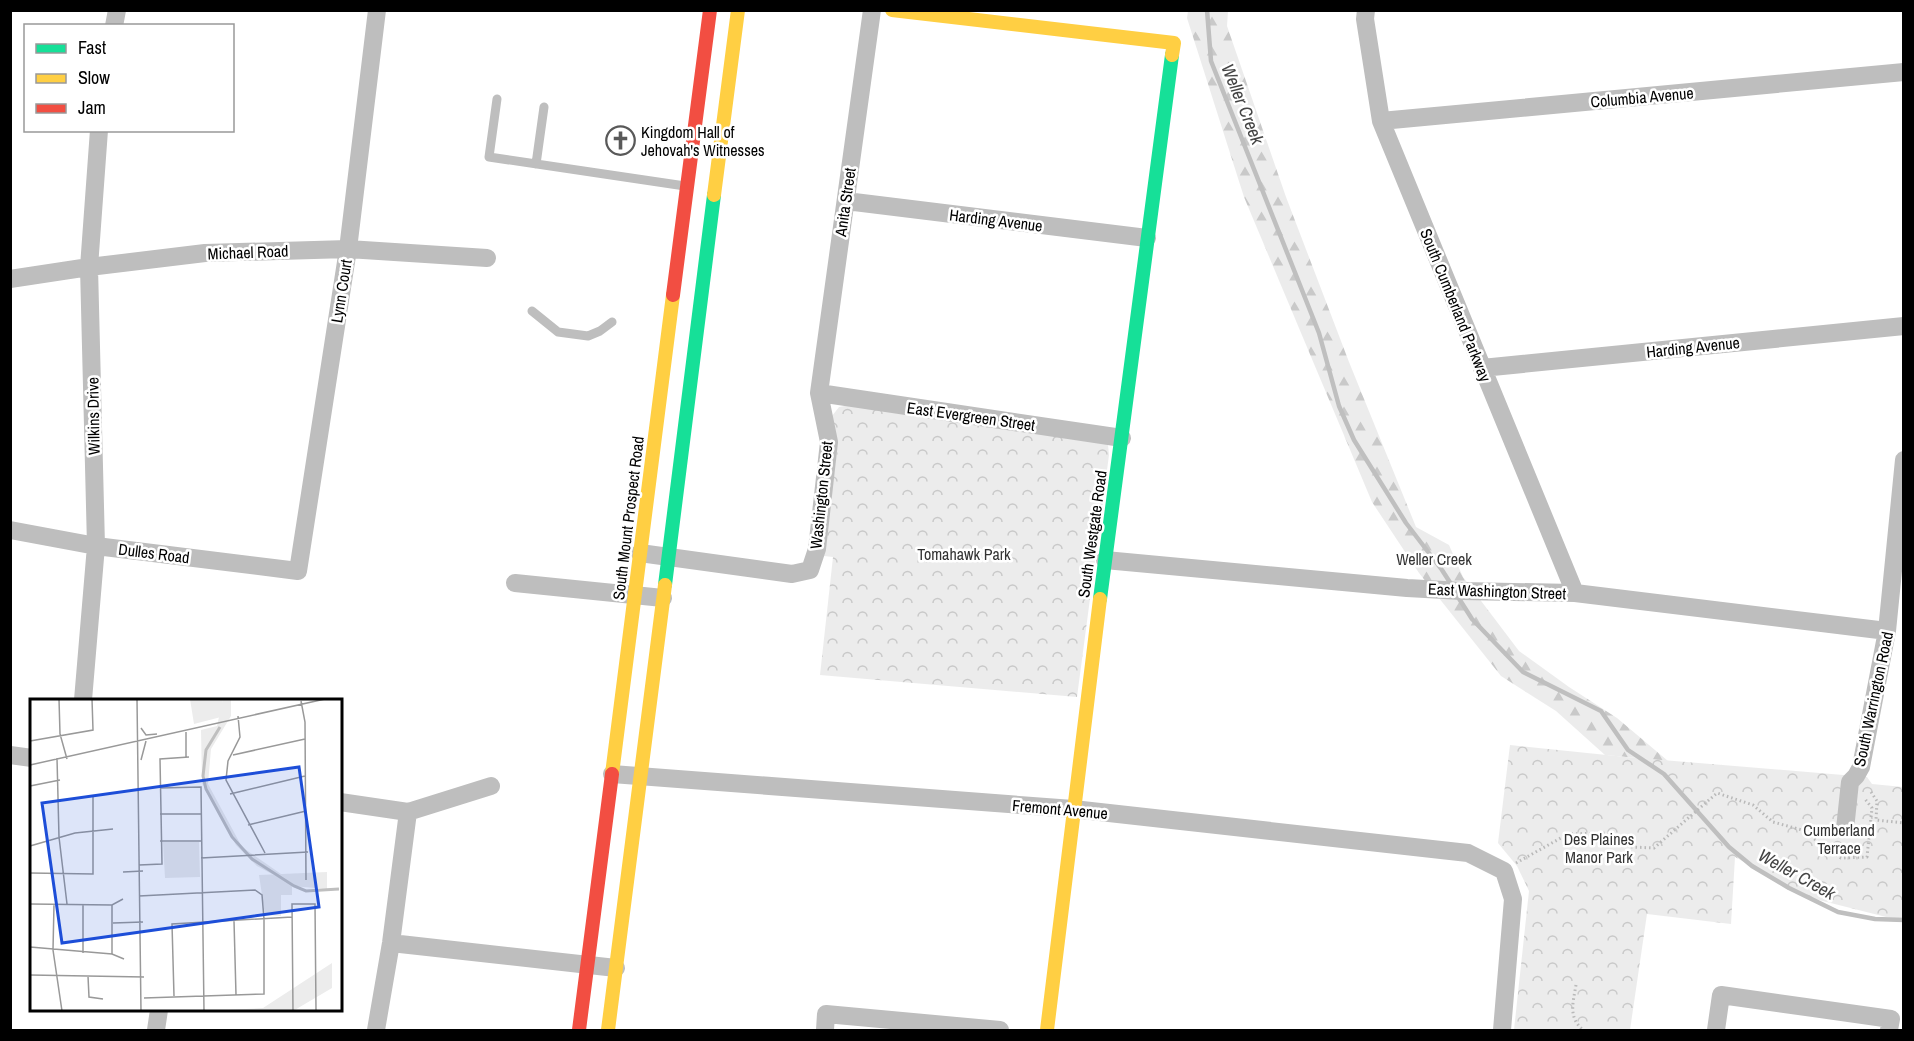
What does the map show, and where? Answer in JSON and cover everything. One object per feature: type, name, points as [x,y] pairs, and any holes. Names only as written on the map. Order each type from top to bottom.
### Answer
[{"type":"main road","name":"South Mount Prospect Road","points":[[579,1030],[710,10]]},
{"type":"main road","points":[[608,1030],[738,10]]},
{"type":"main road","name":"South Westgate Road","points":[[892,10],[1174,44],[1105,560],[1047,1030]]},
{"type":"street","name":"Lynn Court","points":[[298,571],[348,249],[376,10]]},
{"type":"street","name":"Anita Street","points":[[819,393],[872,10]]},
{"type":"street","name":"South Cumberland Parkway","points":[[1366,10],[1365,19],[1382,121],[1575,593]]},
{"type":"street","name":"Columbia Avenue","points":[[1382,121],[1904,72]]},
{"type":"street","name":"Wilkins Drive","points":[[83,699],[96,546],[89,267],[99,132]]},
{"type":"street","name":"Harding Avenue","points":[[846,201],[1147,238]]},
{"type":"street","name":"Michael Road","points":[[10,279],[205,253],[348,249],[487,258]]},
{"type":"street","name":"Harding Avenue","points":[[1482,368],[1904,326]]},
{"type":"street","name":"Washington Street","points":[[640,553],[792,574],[810,570],[817,549],[829,442],[819,393]]},
{"type":"street","name":"East Evergreen Street","points":[[819,393],[1122,438]]},
{"type":"street","name":"South Warrington Road","points":[[1845,828],[1851,782],[1861,767],[1887,631],[1904,459]]},
{"type":"street","name":"Dulles Road","points":[[10,530],[96,546],[298,571]]},
{"type":"street","name":"East Washington Street","points":[[1105,560],[1407,588],[1575,593],[1887,631]]},
{"type":"street","points":[[515,583],[663,598]]},
{"type":"street","points":[[10,755],[30,758]]},
{"type":"street","name":"Fremont Avenue","points":[[612,774],[1073,809],[1468,853],[1503,871]]},
{"type":"street","points":[[342,802],[408,812],[491,786]]},
{"type":"street","points":[[376,1030],[391,943],[408,812]]},
{"type":"street","points":[[1502,1030],[1513,898],[1503,871]]},
{"type":"street","points":[[391,943],[616,968]]},
{"type":"street","points":[[1716,1030],[1721,996],[1890,1025]]},
{"type":"street","points":[[156,1030],[159,1011]]},
{"type":"street","points":[[825,1022],[1000,1030]]},
{"type":"lane","points":[[497,99],[489,157],[688,186]]},
{"type":"lane","points":[[536,164],[544,108]]},
{"type":"lane","points":[[532,310],[558,332],[588,336],[612,322]]},
{"type":"path","points":[[1503,871],[1568,834],[1605,833],[1632,848],[1654,848],[1717,793],[1753,805],[1773,822],[1802,830],[1840,858],[1867,857],[1872,808],[1851,782]]},
{"type":"path","points":[[1871,792],[1877,801],[1875,820],[1904,823]]},
{"type":"path","points":[[1576,985],[1572,1012],[1574,1021],[1583,1030]]},
{"type":"green space","name":"Weller Creek","points":[[1188,11],[1228,11],[1227,26],[1286,197],[1349,362],[1416,527],[1449,545],[1463,577],[1519,651],[1617,718],[1668,761],[1605,755],[1556,711],[1501,676],[1419,573],[1372,502],[1244,197],[1187,18]]},
{"type":"green space","name":"Tomahawk Park","points":[[850,405],[1097,440],[1108,445],[1109,455],[1077,697],[820,675],[833,557],[824,556],[837,449],[832,416],[839,407]]},
{"type":"green space","name":"Des Plaines Manor Park","points":[[1510,745],[1867,777],[1872,784],[1903,787],[1903,919],[1894,919],[1811,898],[1735,857],[1731,924],[1647,914],[1630,1030],[1514,1030],[1529,891],[1517,866],[1498,843]]},
{"type":"waterway","name":"Weller Creek","points":[[1207,10],[1211,61],[1319,333],[1339,406],[1354,440],[1406,523],[1451,584]]},
{"type":"waterway","name":"Weller Creek","points":[[1458,597],[1472,619],[1523,672],[1601,711],[1628,750],[1664,774],[1729,847],[1752,866],[1789,888],[1838,912],[1875,919],[1904,920]]},
{"type":"traffic: fast","points":[[1100,599],[1172,55]]},
{"type":"traffic: fast","points":[[665,585],[714,195]]},
{"type":"traffic: slow","points":[[714,195],[738,10]]},
{"type":"traffic: slow","points":[[892,10],[1174,43],[1172,55]]},
{"type":"traffic: slow","points":[[612,774],[673,295]]},
{"type":"traffic: slow","points":[[608,1030],[665,585]]},
{"type":"traffic: slow","points":[[1047,1030],[1100,599]]},
{"type":"traffic: jam","points":[[673,295],[710,10]]},
{"type":"traffic: jam","points":[[579,1030],[612,774]]},
{"type":"place","name":"Kingdom Hall of Jehovah's Witnesses","points":[[620,141]]},
{"type":"park label","name":"Cumberland Terrace","points":[[1839,839]]}]
